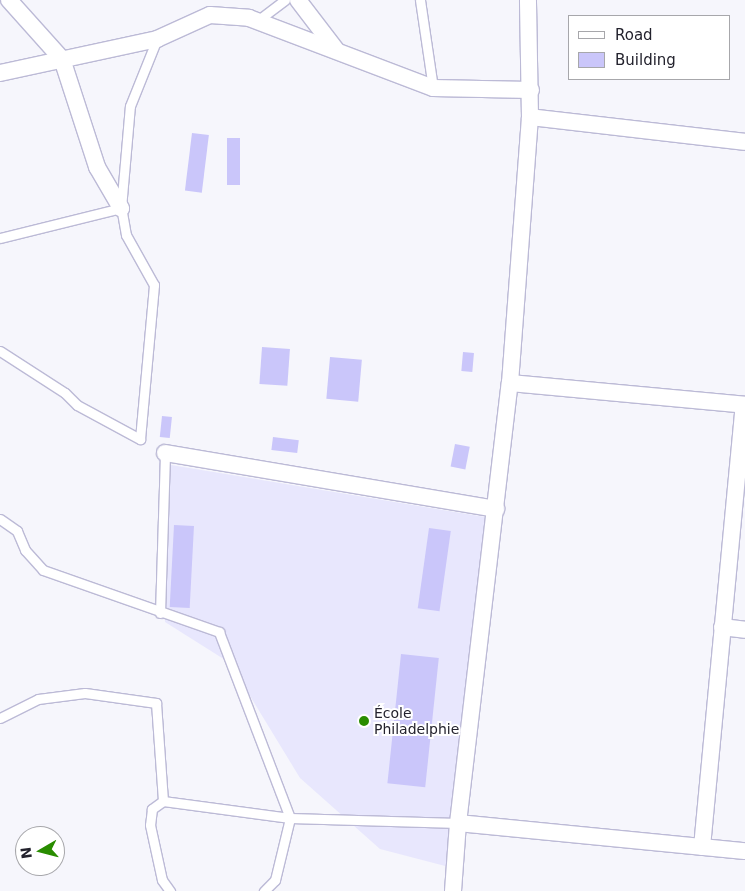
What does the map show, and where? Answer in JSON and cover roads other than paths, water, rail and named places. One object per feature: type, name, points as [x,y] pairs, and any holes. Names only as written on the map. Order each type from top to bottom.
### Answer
[{"type":"street","points":[[9,0],[62,59],[96,167],[122,208]]},
{"type":"street","points":[[298,0],[337,51]]},
{"type":"street","points":[[453,891],[458,823],[510,383],[530,118],[528,0]]},
{"type":"street","points":[[0,73],[157,39],[210,14],[257,20],[433,88],[531,90]]},
{"type":"street","points":[[530,118],[745,142]]},
{"type":"street","points":[[510,383],[744,405],[702,847]]},
{"type":"street","points":[[165,453],[496,509]]},
{"type":"street","points":[[722,627],[745,630]]},
{"type":"street","points":[[458,823],[745,851]]},
{"type":"lane","points":[[257,20],[285,0]]},
{"type":"lane","points":[[420,0],[433,88]]},
{"type":"lane","points":[[0,351],[65,393],[77,405],[140,439],[154,285],[126,234],[122,208],[130,106],[157,39]]},
{"type":"lane","points":[[0,238],[122,208]]},
{"type":"lane","points":[[160,613],[165,453]]},
{"type":"lane","points":[[0,519],[17,531],[25,550],[43,570],[160,613],[219,632],[290,818],[275,880],[264,891]]},
{"type":"lane","points":[[0,718],[38,699],[85,693],[156,703],[163,801]]},
{"type":"lane","points":[[170,891],[162,880],[150,824],[152,809],[163,801],[290,818],[458,823]]},
{"type":"place","name":"École Philadelphie","points":[[364,721]]}]
